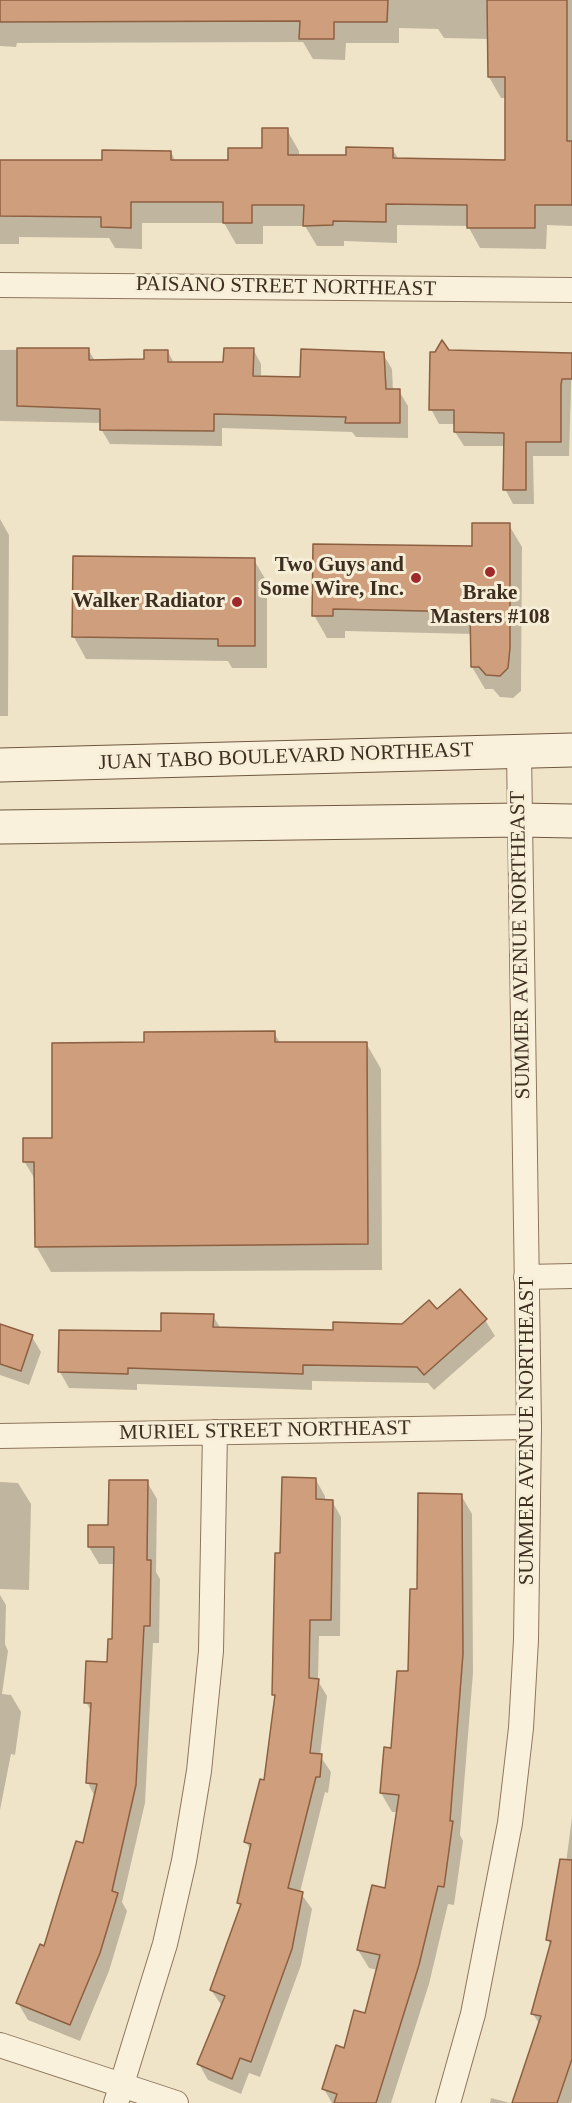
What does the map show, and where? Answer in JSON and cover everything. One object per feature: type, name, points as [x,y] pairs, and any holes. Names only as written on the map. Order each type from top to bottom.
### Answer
[{"type":"main road","name":"JUAN TABO BOULEVARD NORTHEAST","points":[[0,765],[572,750]]},
{"type":"main road","points":[[0,827],[572,821]]},
{"type":"street","name":"PAISANO STREET NORTHEAST","points":[[0,285],[572,290]]},
{"type":"street","name":"SUMMER AVENUE NORTHEAST","points":[[448,2103],[473,2014],[511,1812],[521,1728],[526,1640],[529,1427],[519,751]]},
{"type":"street","points":[[526,1277],[572,1276]]},
{"type":"street","name":"MURIEL STREET NORTHEAST","points":[[0,1436],[529,1427]]},
{"type":"street","points":[[119,2094],[165,1944],[184,1861],[199,1771],[212,1652],[215,1432]]},
{"type":"street","points":[[0,2045],[119,2094],[176,2103]]},
{"type":"building","points":[[0,0],[388,0],[387,22],[334,22],[334,39],[299,39],[300,21],[0,22]]},
{"type":"building","points":[[487,0],[567,0],[567,141],[572,141],[572,205],[535,205],[535,228],[467,228],[467,205],[386,204],[386,222],[333,221],[333,225],[303,226],[304,205],[252,205],[252,223],[223,223],[223,202],[131,202],[131,228],[101,227],[101,217],[0,216],[0,160],[102,160],[102,150],[171,151],[171,160],[228,160],[228,148],[262,148],[262,128],[288,128],[288,155],[346,155],[346,147],[393,148],[393,158],[505,160],[505,77],[488,77]]},
{"type":"building","points":[[442,340],[449,350],[572,353],[572,379],[562,379],[561,385],[561,442],[526,442],[526,490],[503,490],[504,433],[454,432],[454,410],[429,410],[430,352],[435,352]]},
{"type":"building","points":[[17,348],[89,348],[89,360],[144,359],[144,350],[168,350],[168,362],[223,362],[224,348],[254,348],[253,376],[300,377],[301,349],[384,352],[386,389],[400,389],[400,423],[345,423],[346,417],[214,414],[214,431],[100,430],[100,409],[17,406]]},
{"type":"building","points":[[472,523],[510,523],[510,648],[508,668],[500,676],[486,675],[479,667],[471,667],[470,612],[333,609],[333,616],[312,616],[313,544],[472,546]]},
{"type":"building","points":[[73,556],[255,558],[255,646],[218,646],[218,639],[72,637]]},
{"type":"building","points":[[275,1031],[275,1042],[367,1042],[368,1244],[35,1247],[34,1162],[23,1162],[23,1138],[52,1138],[52,1043],[144,1042],[144,1032]]},
{"type":"building","points":[[460,1289],[487,1319],[424,1375],[417,1367],[303,1365],[303,1374],[128,1368],[128,1374],[58,1372],[59,1330],[161,1331],[161,1313],[214,1314],[213,1327],[333,1330],[333,1322],[402,1324],[429,1300],[437,1309]]},
{"type":"building","points":[[0,1324],[33,1335],[21,1371],[0,1364]]},
{"type":"building","points":[[282,1477],[316,1478],[316,1499],[333,1500],[331,1620],[310,1620],[309,1678],[319,1679],[310,1753],[322,1754],[320,1777],[316,1777],[288,1888],[303,1892],[292,1949],[251,2062],[240,2058],[232,2079],[197,2064],[225,1996],[210,1990],[241,1904],[237,1903],[251,1844],[244,1842],[260,1779],[264,1780],[275,1695],[272,1695],[275,1553],[280,1553]]},
{"type":"building","points":[[109,1480],[148,1480],[147,1560],[151,1560],[150,1626],[144,1626],[136,1785],[112,1891],[118,1893],[100,1953],[70,2025],[16,2003],[40,1944],[44,1946],[76,1841],[83,1843],[97,1784],[86,1783],[91,1703],[84,1703],[86,1661],[107,1662],[108,1639],[112,1639],[114,1547],[88,1547],[88,1525],[108,1525]]},
{"type":"building","points":[[418,1493],[462,1494],[463,1654],[450,1821],[453,1821],[444,1887],[438,1886],[419,1965],[376,2103],[334,2103],[337,2094],[322,2089],[336,2045],[344,2048],[354,2010],[365,2013],[380,1955],[357,1950],[372,1885],[385,1888],[399,1795],[380,1793],[384,1747],[391,1748],[397,1671],[408,1671],[410,1589],[417,1589]]},
{"type":"building","points":[[560,1859],[572,1860],[572,2059],[557,2103],[512,2103],[541,2016],[531,2014],[551,1941],[546,1940]]},
{"type":"place","name":"Brake Masters #108","points":[[490,572]]},
{"type":"place","name":"Two Guys and Some Wire, Inc.","points":[[416,578]]},
{"type":"place","name":"Walker Radiator","points":[[237,602]]}]
